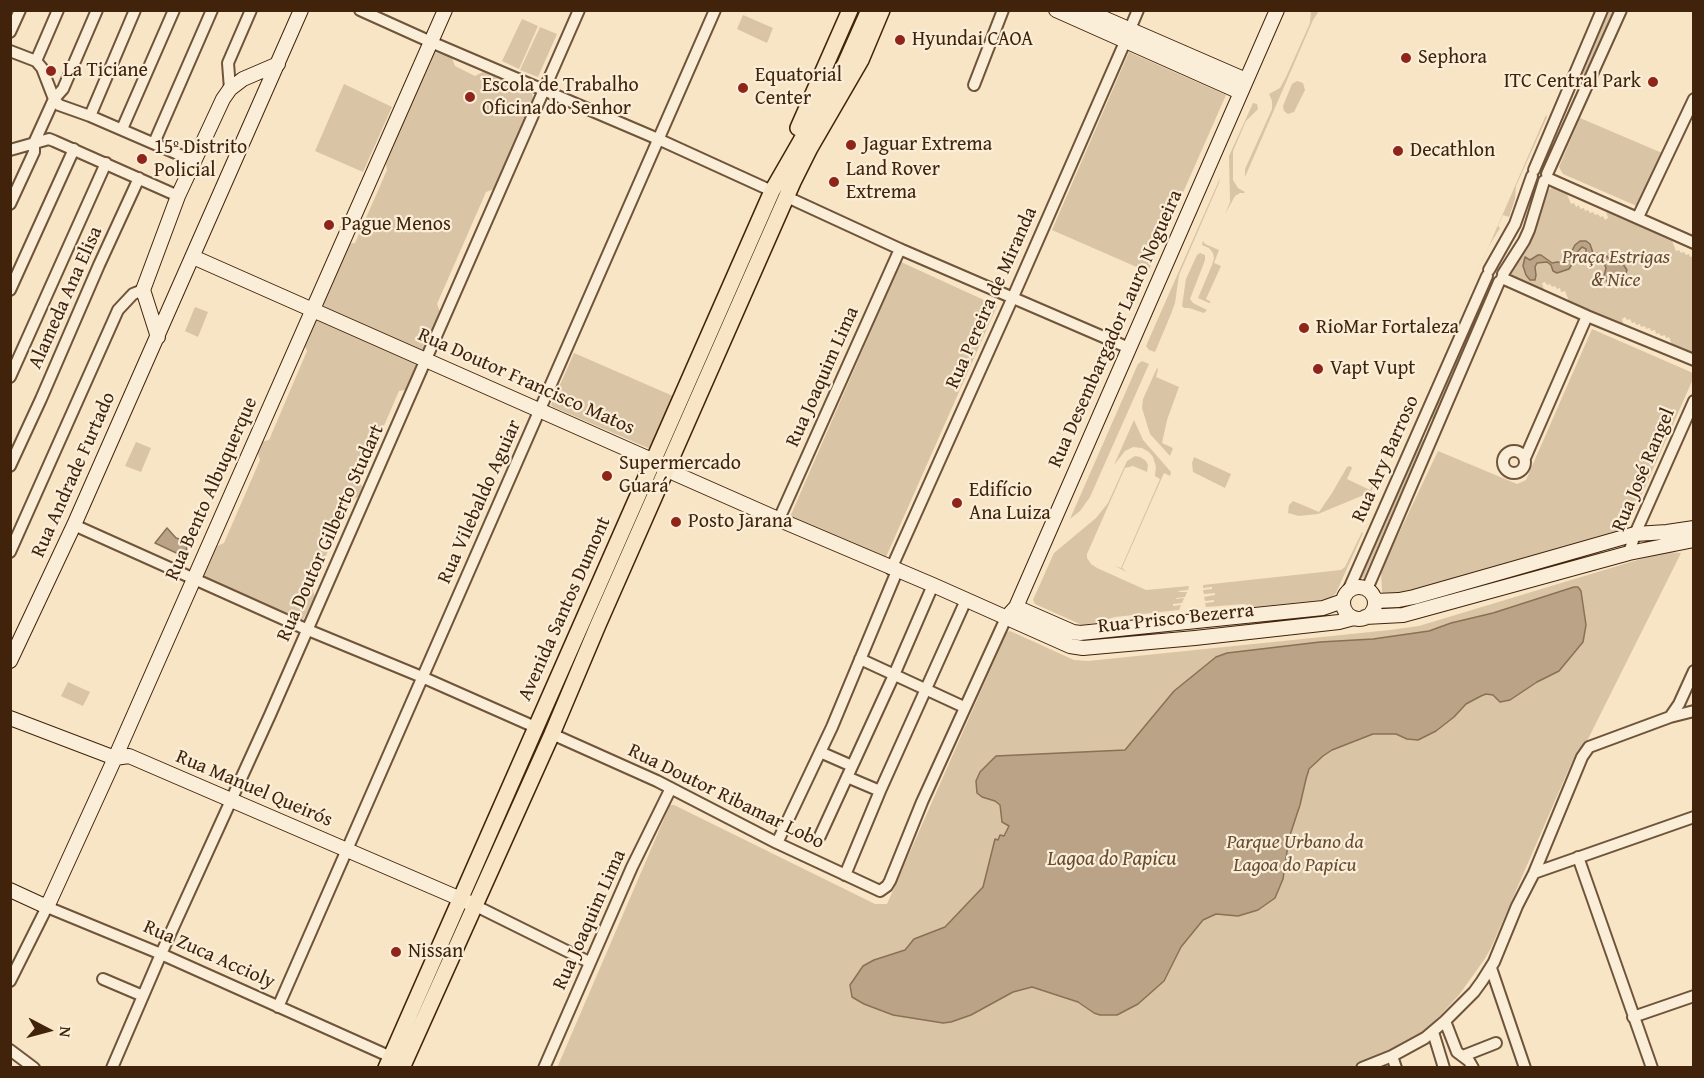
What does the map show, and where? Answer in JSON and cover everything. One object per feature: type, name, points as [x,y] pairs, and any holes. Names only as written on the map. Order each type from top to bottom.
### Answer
[{"type":"main road","points":[[794,152],[799,127],[850,10]]},
{"type":"main road","name":"Avenida Santos Dumont","points":[[393,1064],[467,902],[552,734],[667,469],[717,336],[779,194],[794,152],[845,64],[869,10]]},
{"type":"main road","name":"Avenida Santos Dumont","points":[[779,194],[810,148],[861,60],[882,10]]},
{"type":"main road","name":"Avenida Santos Dumont","points":[[467,902],[535,727],[583,618],[653,461],[717,336]]},
{"type":"main road","points":[[593,597],[608,604]]},
{"type":"main road","points":[[583,618],[598,625]]},
{"type":"street","points":[[10,32],[20,10]]},
{"type":"street","points":[[36,62],[58,10]]},
{"type":"street","points":[[10,204],[34,152],[34,143],[54,99],[63,89],[97,10]]},
{"type":"street","points":[[90,116],[135,10]]},
{"type":"street","points":[[122,129],[174,10]]},
{"type":"street","points":[[154,143],[212,10]]},
{"type":"street","points":[[230,89],[228,63],[251,10]]},
{"type":"street","name":"Rua Andrade Furtado","points":[[10,661],[74,525],[301,10]]},
{"type":"street","points":[[360,10],[658,139],[900,249],[1129,348]]},
{"type":"street","name":"Rua Bento Albuquerque","points":[[10,981],[115,758],[445,10]]},
{"type":"street","name":"Rua Doutor Gilberto Studart","points":[[112,1068],[161,954],[308,630],[579,10]]},
{"type":"street","name":"Rua Vilebaldo Aguiar","points":[[278,1007],[715,10]]},
{"type":"street","points":[[974,85],[1003,10]]},
{"type":"street","points":[[1056,10],[1127,35],[1243,86]]},
{"type":"street","points":[[1085,10],[1127,35]]},
{"type":"street","name":"Rua Pereira de Miranda","points":[[777,843],[820,752],[860,659],[894,570],[1138,10]]},
{"type":"street","name":"Rua Desembargador Lauro Nogueira","points":[[883,889],[890,881],[922,802],[1006,618],[1016,607],[1277,10]]},
{"type":"street","name":"Rua Ary Barroso","points":[[1346,596],[1488,273],[1515,224],[1533,173],[1602,10]]},
{"type":"street","name":"Rua Ary Barroso","points":[[1371,595],[1433,434],[1501,278],[1529,230],[1546,178],[1621,10]]},
{"type":"street","points":[[10,51],[36,62],[42,68],[54,99],[59,105],[122,129],[194,161]]},
{"type":"street","points":[[158,337],[143,290],[178,196],[223,99],[230,89],[243,79],[278,64]]},
{"type":"street","points":[[1570,83],[1584,89]]},
{"type":"street","points":[[1638,217],[1694,99]]},
{"type":"street","points":[[10,150],[49,140],[178,196]]},
{"type":"street","points":[[10,290],[74,149]]},
{"type":"street","points":[[10,377],[106,163]]},
{"type":"street","points":[[1533,173],[1542,168],[1546,178],[1694,243]]},
{"type":"street","name":"Alameda Ana Elisa","points":[[10,466],[42,399],[139,178]]},
{"type":"street","name":"Rua Joaquim Lima","points":[[780,519],[900,249]]},
{"type":"street","name":"Rua Doutor Francisco Matos","points":[[193,257],[1006,618]]},
{"type":"street","points":[[1488,273],[1491,282],[1501,278],[1694,360]]},
{"type":"street","points":[[10,552],[118,310],[133,294],[143,290]]},
{"type":"street","points":[[1525,458],[1587,316]]},
{"type":"street","name":"Rua José Rangel","points":[[1629,553],[1635,534],[1694,401]]},
{"type":"street","points":[[1421,426],[1433,434]]},
{"type":"street","points":[[74,525],[308,630],[535,727]]},
{"type":"street","points":[[1371,595],[1374,608],[1371,614],[1360,618],[1346,612],[1346,596],[1357,587],[1371,595],[1399,600],[1635,534],[1694,528]]},
{"type":"street","name":"Rua Prisco Bezerra","points":[[1006,618],[1070,646],[1083,648],[1403,615],[1629,553],[1694,540]]},
{"type":"street","points":[[820,836],[933,585]]},
{"type":"street","name":"Rua Prisco Bezerra","points":[[1016,607],[1080,633],[1323,608],[1346,596]]},
{"type":"street","points":[[845,875],[966,600]]},
{"type":"street","points":[[860,659],[964,708]]},
{"type":"street","points":[[1670,717],[1680,704],[1693,678]]},
{"type":"street","points":[[1362,1068],[1392,1056],[1433,1032],[1474,992],[1491,968],[1589,747],[1670,717],[1694,711]]},
{"type":"street","name":"Rua Manuel Queirós","points":[[12,717],[115,758],[129,756],[467,902]]},
{"type":"street","name":"Rua Doutor Ribamar Lobo","points":[[552,734],[671,788],[845,875],[880,891],[883,889]]},
{"type":"street","points":[[820,752],[852,766]]},
{"type":"street","points":[[847,777],[880,791]]},
{"type":"street","name":"Rua Joaquim Lima","points":[[544,1068],[632,867],[671,788]]},
{"type":"street","points":[[1534,873],[1694,817]]},
{"type":"street","points":[[1578,856],[1652,1068]]},
{"type":"street","name":"Rua Zuca Accioly","points":[[10,890],[278,1007],[393,1064]]},
{"type":"street","points":[[467,902],[589,962]]},
{"type":"street","points":[[1491,968],[1525,1068]]},
{"type":"street","points":[[103,979],[143,996]]},
{"type":"street","points":[[1633,1017],[1694,996]]},
{"type":"street","points":[[1445,1021],[1460,1054],[1469,1061],[1473,1068]]},
{"type":"street","points":[[1433,1032],[1442,1063],[1460,1054],[1496,1043]]},
{"type":"street","points":[[10,1050],[34,1068]]},
{"type":"street","points":[[1392,1056],[1396,1068]]},
{"type":"green space","points":[[1311,11],[1319,11],[1313,20],[1245,177],[1245,169],[1272,109],[1269,94],[1280,88],[1286,77],[1310,23]]},
{"type":"green space","points":[[1609,11],[1615,11],[1584,76],[1581,73]]},
{"type":"green space","points":[[743,15],[773,28],[767,43],[737,29]]},
{"type":"green space","points":[[522,19],[538,26],[519,69],[502,61]]},
{"type":"green space","points":[[540,27],[557,34],[538,77],[520,70]]},
{"type":"green space","points":[[435,52],[452,58],[455,66],[475,76],[483,72],[532,93],[533,99],[494,189],[486,192],[437,304],[441,314],[426,349],[420,350],[325,308],[322,303],[348,244],[355,243],[387,170],[385,158]]},
{"type":"green space","points":[[1129,52],[1226,95],[1148,272],[1052,230]]},
{"type":"green space","points":[[1297,81],[1303,83],[1305,90],[1294,112],[1288,114],[1284,111],[1283,106],[1292,84]]},
{"type":"green space","points":[[344,84],[392,107],[363,172],[315,151]]},
{"type":"green space","points":[[1253,103],[1257,104],[1258,109],[1246,121],[1233,151],[1233,180],[1238,188],[1245,192],[1235,196],[1225,214],[1230,202],[1229,156]]},
{"type":"green space","points":[[1546,115],[1516,186],[1515,199],[1509,217],[1503,215],[1498,226],[1500,228],[1489,246],[1420,404]]},
{"type":"green space","points":[[1580,118],[1662,153],[1639,207],[1563,174],[1559,167]]},
{"type":"green space","points":[[1220,178],[1179,275],[1171,314],[1155,352],[1149,350],[1146,346]]},
{"type":"green space","name":"Praça Estrigas & Nice","points":[[1552,188],[1567,194],[1571,204],[1574,203],[1576,207],[1579,205],[1580,209],[1584,208],[1585,211],[1603,216],[1605,220],[1608,218],[1606,211],[1672,241],[1676,251],[1689,254],[1690,257],[1693,256],[1693,356],[1673,347],[1669,337],[1656,334],[1655,330],[1646,329],[1645,326],[1641,327],[1640,324],[1636,325],[1635,322],[1632,323],[1625,317],[1622,319],[1624,326],[1569,301],[1565,291],[1561,292],[1560,288],[1547,285],[1545,282],[1542,283],[1544,290],[1513,276],[1511,269],[1535,228],[1545,192]]},
{"type":"green space","points":[[1203,241],[1219,250],[1214,263],[1221,266],[1206,299],[1211,302],[1209,303],[1198,298],[1214,258],[1209,248],[1202,245]]},
{"type":"green space","points":[[1200,253],[1205,255],[1205,260],[1190,299],[1207,310],[1204,313],[1182,306],[1186,279]]},
{"type":"green space","points":[[901,262],[997,306],[886,557],[790,517]]},
{"type":"green space","points":[[1489,284],[1492,287],[1435,417],[1432,419],[1430,416]]},
{"type":"green space","points":[[195,307],[208,312],[198,337],[185,331]]},
{"type":"green space","points":[[315,320],[322,321],[414,362],[416,365],[405,390],[399,391],[360,481],[362,487],[358,497],[350,500],[312,588],[315,597],[303,620],[205,577],[203,573],[215,547],[224,543],[260,460],[257,451],[261,442],[269,440],[307,351],[304,344]]},
{"type":"green space","points":[[1592,329],[1693,373],[1693,379],[1627,528],[1405,592],[1384,594],[1381,571],[1438,451],[1517,484],[1526,480]]},
{"type":"green space","points":[[574,353],[673,396],[651,447],[648,448],[551,405]]},
{"type":"green space","points":[[1142,361],[1149,364],[1090,497],[1080,511],[1070,519],[1138,364]]},
{"type":"green space","points":[[1157,368],[1156,377],[1179,387],[1167,420],[1162,443],[1173,448],[1170,456],[1150,434],[1142,408],[1143,399]]},
{"type":"green space","points":[[1134,420],[1143,440],[1171,472],[1170,476],[1164,473],[1122,568],[1127,572],[1115,566],[1121,568],[1160,479],[1155,476],[1156,467],[1153,457],[1142,448],[1133,447],[1125,451],[1114,465]]},
{"type":"green space","points":[[1420,439],[1424,442],[1364,577],[1361,579],[1359,577]]},
{"type":"green space","points":[[136,442],[151,448],[141,472],[125,466]]},
{"type":"green space","points":[[1391,448],[1371,492],[1318,514],[1299,516],[1288,513],[1289,505],[1293,501],[1319,512],[1347,467],[1350,466],[1352,468],[1347,479],[1370,490]]},
{"type":"green space","points":[[1135,456],[1146,461],[1147,472],[1133,466],[1125,468],[1087,558],[1097,568],[1146,590],[1189,586],[1188,590],[1178,591],[1187,592],[1185,597],[1176,598],[1184,598],[1182,603],[1173,604],[1173,606],[1181,605],[1179,610],[1115,617],[1082,625],[1035,604],[1033,600],[1054,553],[1096,518],[1108,503],[1127,461]]},
{"type":"green space","points":[[1194,457],[1231,474],[1225,488],[1193,472]]},
{"type":"green space","points":[[1362,532],[1336,593],[1330,599],[1253,607],[1244,604],[1206,607],[1205,603],[1214,602],[1214,600],[1205,601],[1204,597],[1215,595],[1215,593],[1204,594],[1203,590],[1212,589],[1212,587],[1203,588],[1203,585],[1341,570],[1345,567]]},
{"type":"green space","name":"Parque Urbano da Lagoa do Papicu","points":[[1670,552],[1681,553],[1587,741],[1578,750],[1571,764],[1484,960],[1459,995],[1434,1022],[1415,1038],[1372,1060],[1347,1068],[557,1068],[670,805],[875,904],[887,904],[1007,632],[1010,631],[1074,660],[1088,661],[1390,630],[1419,626]]},
{"type":"green space","points":[[68,682],[90,692],[83,706],[61,696]]},
{"type":"water","points":[[1580,241],[1590,244],[1593,253],[1607,256],[1612,264],[1623,264],[1627,270],[1624,278],[1607,282],[1604,276],[1606,268],[1604,263],[1596,258],[1588,259],[1586,249],[1582,247],[1573,257],[1569,269],[1557,273],[1547,262],[1537,263],[1535,280],[1530,280],[1526,275],[1523,266],[1525,257],[1530,260],[1541,255],[1552,263],[1563,263]]},
{"type":"water","points":[[167,528],[176,538],[186,543],[185,557],[155,543]]},
{"type":"water","name":"Lagoa do Papicu","points":[[1578,587],[1581,591],[1586,625],[1583,642],[1559,671],[1510,700],[1500,702],[1493,695],[1481,696],[1466,704],[1436,731],[1418,740],[1407,739],[1396,734],[1373,734],[1332,750],[1309,769],[1289,838],[1283,879],[1275,898],[1258,910],[1238,916],[1216,914],[1203,920],[1181,947],[1164,981],[1138,1004],[1117,1015],[1100,1015],[1078,1002],[1032,987],[1013,992],[971,1015],[943,1023],[893,1015],[852,997],[850,985],[863,966],[905,950],[914,939],[945,927],[983,887],[995,839],[998,840],[1000,835],[1004,836],[1009,826],[1002,822],[1000,805],[977,793],[976,781],[980,772],[996,756],[1125,750],[1174,691],[1216,657],[1227,653],[1320,642],[1373,639],[1429,631]]},
{"type":"place","name":"Hyundai CAOA","points":[[900,40]]},
{"type":"place","name":"Sephora","points":[[1406,58]]},
{"type":"place","name":"La Ticiane","points":[[51,71]]},
{"type":"place","name":"ITC Central Park","points":[[1653,82]]},
{"type":"place","name":"Equatorial Center","points":[[743,88]]},
{"type":"place","name":"Escola de Trabalho Oficina do Senhor","points":[[470,97]]},
{"type":"place","name":"Jaguar Extrema","points":[[851,145]]},
{"type":"place","name":"Decathlon","points":[[1398,151]]},
{"type":"place","name":"15º Distrito Policial","points":[[142,159]]},
{"type":"place","name":"Land Rover Extrema","points":[[834,182]]},
{"type":"place","name":"Pague Menos","points":[[329,225]]},
{"type":"place","name":"RioMar Fortaleza","points":[[1304,328]]},
{"type":"place","name":"Vapt Vupt","points":[[1318,369]]},
{"type":"place","name":"Supermercado Guará","points":[[607,476]]},
{"type":"place","name":"Edifício Ana Luiza","points":[[957,503]]},
{"type":"place","name":"Posto Jarana","points":[[676,522]]},
{"type":"place","name":"Nissan","points":[[396,952]]}]
